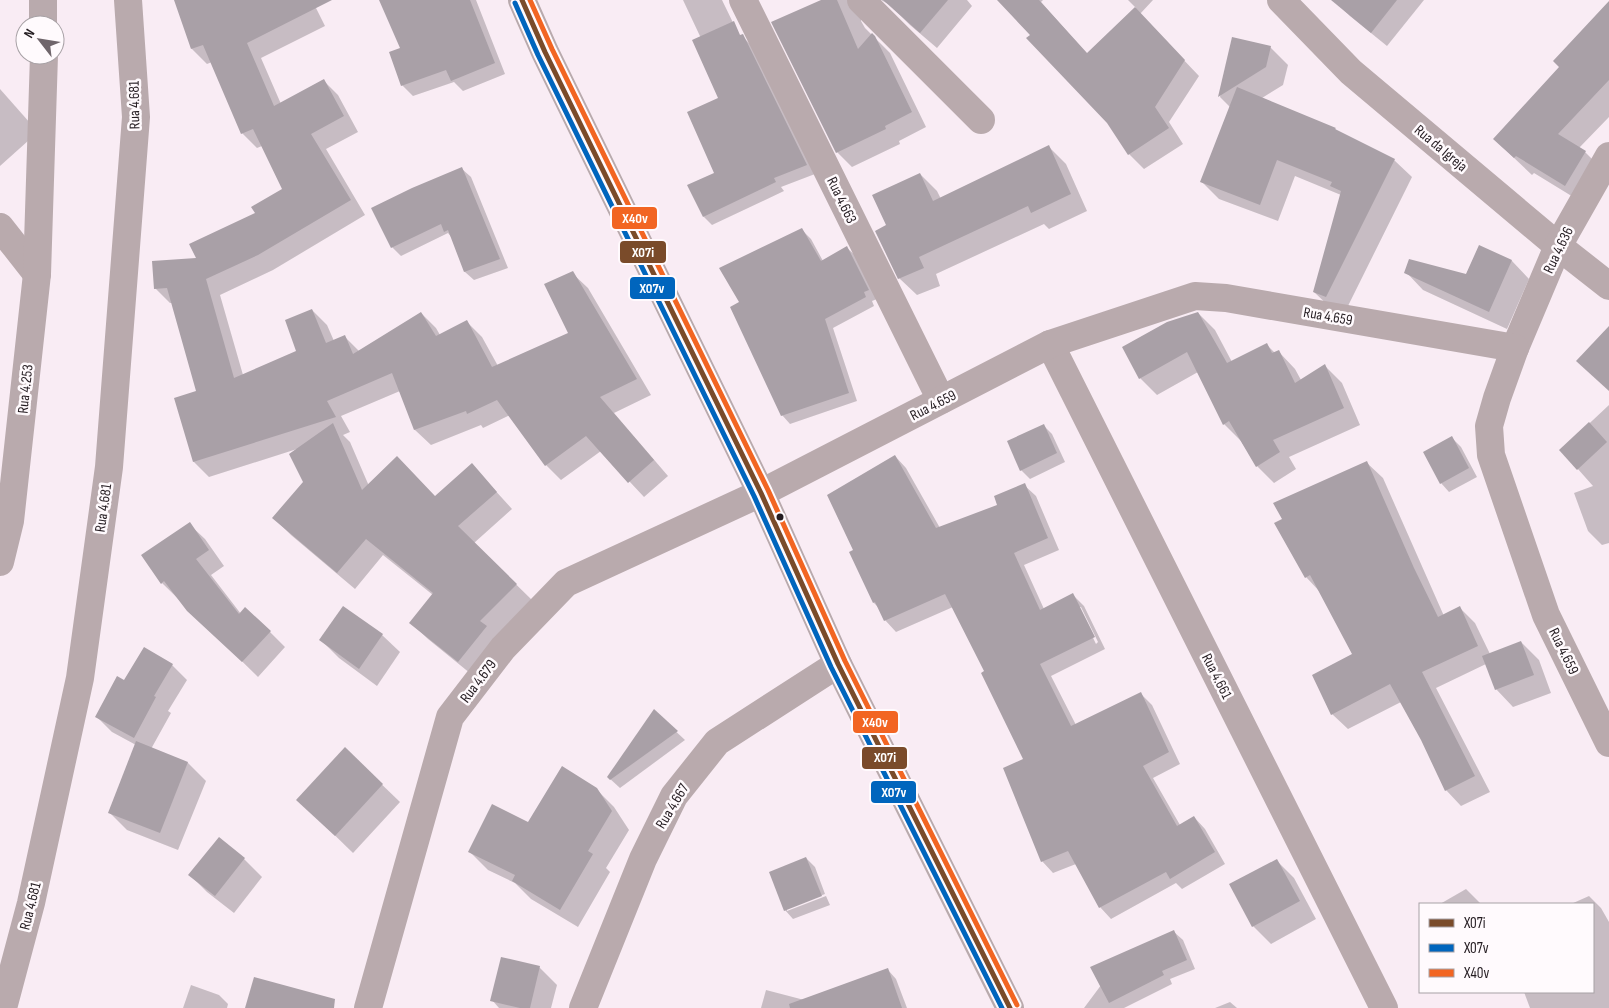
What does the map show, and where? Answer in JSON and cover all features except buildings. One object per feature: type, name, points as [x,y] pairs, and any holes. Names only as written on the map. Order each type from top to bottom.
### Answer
[{"type":"street","points":[[42,0],[43,15]]},
{"type":"street","name":"Rua 4.681","points":[[3,1008],[31,903],[80,678],[109,467],[136,116],[128,0]]},
{"type":"street","points":[[522,0],[545,52],[761,494],[838,664],[1010,1008]]},
{"type":"street","name":"Rua 4.663","points":[[743,0],[942,400]]},
{"type":"street","points":[[861,0],[982,120]]},
{"type":"street","name":"Rua da Igreja","points":[[1281,0],[1351,72],[1558,246],[1609,286]]},
{"type":"street","name":"Rua 4.253","points":[[0,562],[37,274],[44,65]]},
{"type":"street","name":"Rua 4.636","points":[[1515,348],[1558,246],[1609,156]]},
{"type":"street","points":[[0,227],[37,274]]},
{"type":"street","name":"Rua 4.659","points":[[761,494],[1050,344],[1195,296],[1226,298],[1515,348],[1497,398],[1490,426],[1491,456],[1546,615],[1609,743]]},
{"type":"street","name":"Rua 4.661","points":[[1050,344],[1384,1008]]},
{"type":"street","name":"Rua 4.679","points":[[368,1008],[450,717],[491,663],[503,648],[566,583],[761,494]]},
{"type":"street","name":"Rua 4.667","points":[[583,1008],[644,859],[674,796],[717,742],[838,664]]},
{"type":"transit line","name":"X07i","points":[[522,0],[545,52],[761,493],[838,664],[1010,1008]]},
{"type":"transit line","name":"X40v","points":[[530,0],[552,49],[768,490],[845,661],[1017,1005]]},
{"type":"transit line","name":"X07v","points":[[515,3],[538,55],[754,496],[831,667],[1002,1008]]}]
